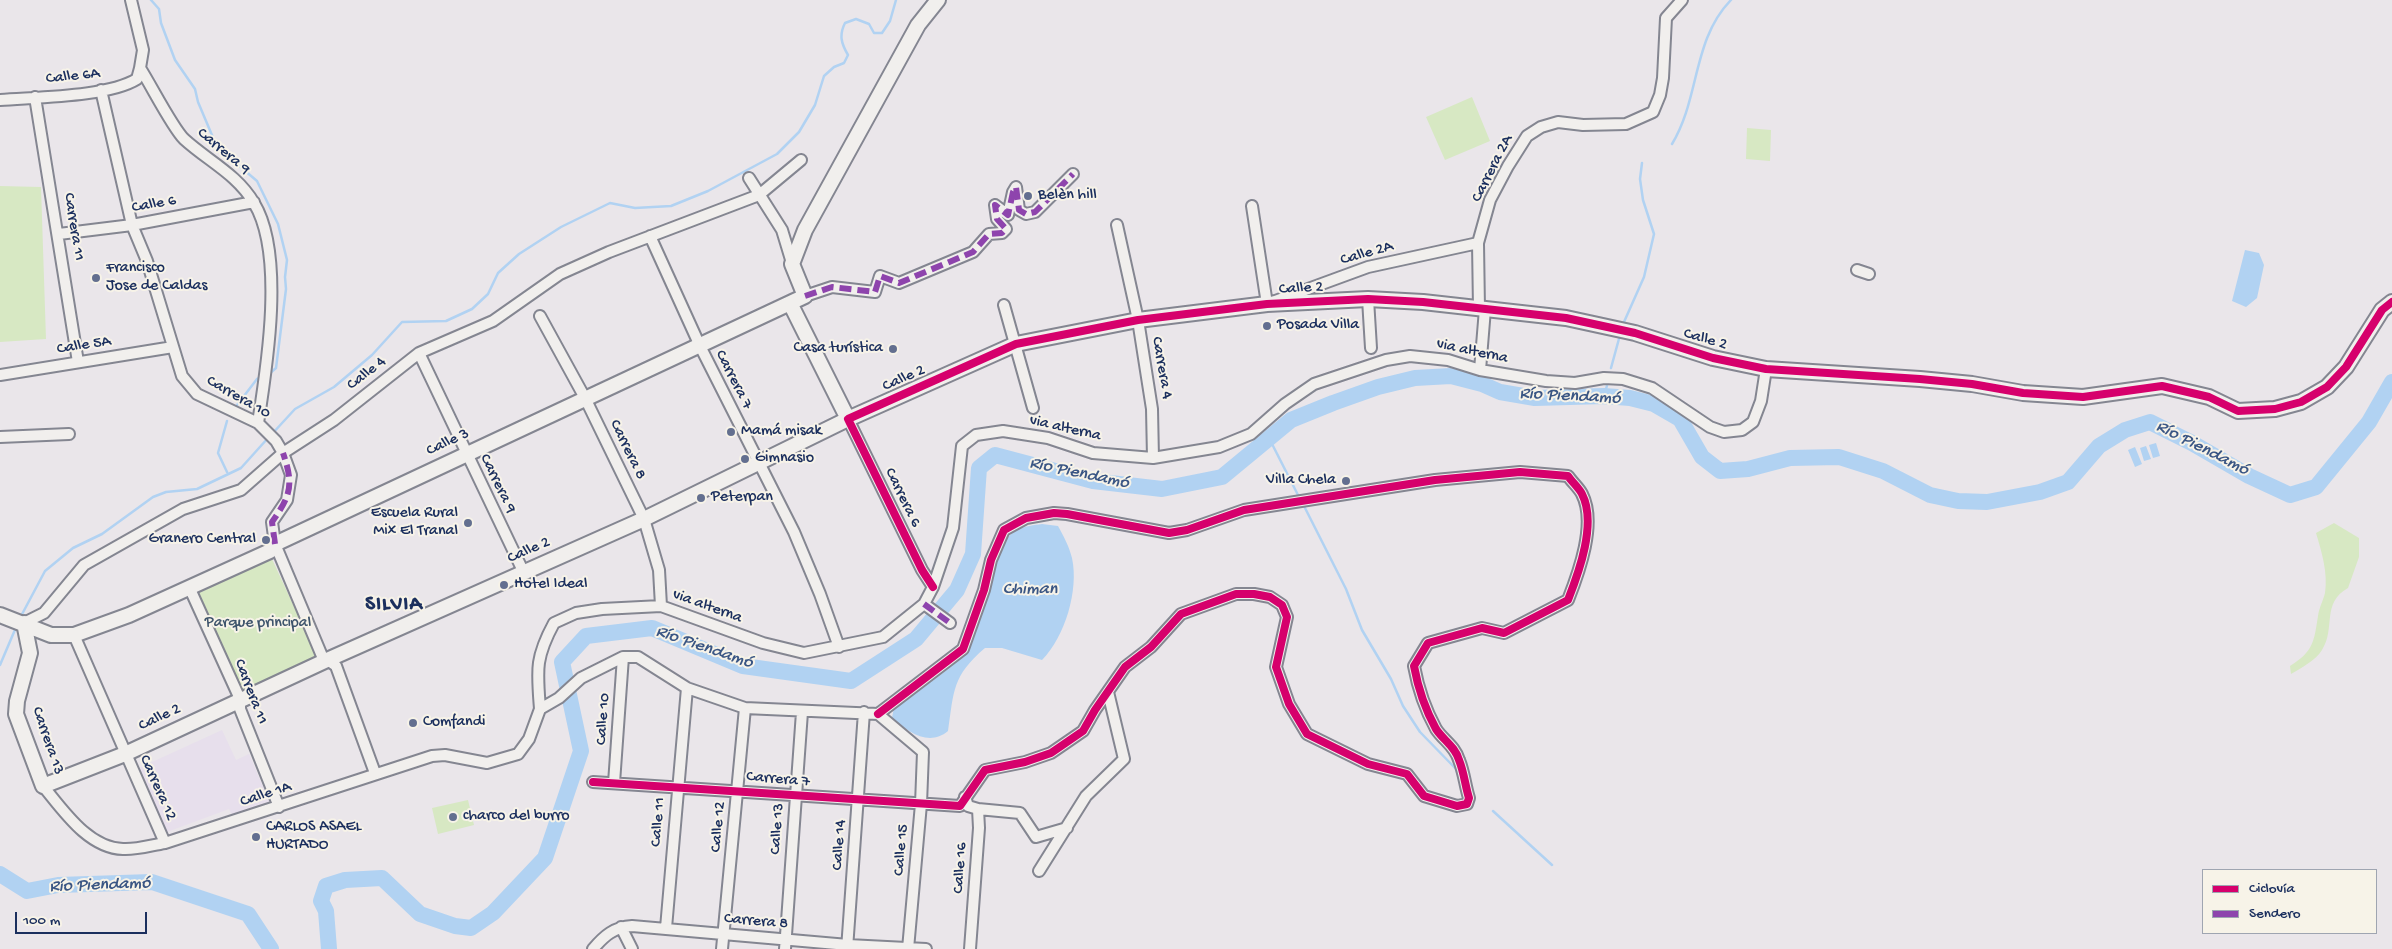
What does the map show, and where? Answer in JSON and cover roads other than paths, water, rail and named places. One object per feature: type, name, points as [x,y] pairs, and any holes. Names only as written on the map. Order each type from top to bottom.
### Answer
[{"type":"main road","points":[[805,296],[792,264],[806,230],[918,25],[938,0]]},
{"type":"main road","name":"Calle 3","points":[[0,615],[51,635],[74,635],[129,616],[270,551],[275,544],[805,296]]},
{"type":"main road","name":"Calle 2","points":[[43,786],[125,754],[240,699],[644,519],[848,419],[1016,344],[1138,320],[1267,304],[1368,299],[1422,302],[1584,322],[1635,333],[1713,358],[1766,369],[1929,380],[1972,384],[2023,393],[2083,397],[2162,386],[2209,397],[2238,411],[2274,408],[2301,402],[2327,388],[2346,367],[2382,310],[2392,302]]},
{"type":"main road","name":"Carrera 6","points":[[790,303],[848,419]]},
{"type":"main road","name":"Carrera 13","points":[[23,623],[30,653],[17,701],[16,714],[43,786]]},
{"type":"street","points":[[131,0],[143,50],[140,68]]},
{"type":"street","name":"Carrera 2A","points":[[1480,370],[1482,309],[1478,243],[1490,200],[1508,166],[1527,136],[1541,127],[1558,122],[1583,125],[1626,124],[1653,112],[1660,95],[1666,18],[1682,0]]},
{"type":"street","name":"Calle 6A","points":[[0,100],[101,90],[129,84],[137,79],[140,68]]},
{"type":"street","name":"Carrera 9","points":[[140,68],[183,138],[234,178],[254,202],[262,219],[270,266],[270,341],[262,427]]},
{"type":"street","name":"Carrera 10","points":[[101,90],[132,225],[147,260],[182,376],[197,394],[262,427],[276,441],[283,453],[291,474],[287,500],[272,522],[275,544],[322,656],[336,666],[375,772]]},
{"type":"street","name":"Carrera 11","points":[[35,96],[59,234],[78,362]]},
{"type":"street","name":"Calle 4","points":[[23,623],[44,613],[84,565],[183,509],[241,490],[283,453],[334,420],[419,353],[493,321],[560,274],[650,236],[759,194],[801,160]]},
{"type":"street","name":"Calle 3","points":[[805,296],[832,287],[875,292],[880,276],[899,284],[974,252],[989,234],[1002,233],[1006,229],[997,219],[996,205],[1008,215],[1016,187],[1019,210],[1026,214],[1035,212],[1073,174]]},
{"type":"street","points":[[749,178],[782,230],[792,264]]},
{"type":"street","name":"Calle 6","points":[[59,234],[132,225],[254,202]]},
{"type":"street","points":[[1252,206],[1267,304]]},
{"type":"street","name":"Carrera 4","points":[[1117,225],[1138,320],[1152,409],[1153,458]]},
{"type":"street","points":[[782,230],[794,235],[806,230]]},
{"type":"street","name":"Carrera 7","points":[[650,236],[700,346],[794,532],[820,594],[839,647]]},
{"type":"street","name":"Calle 2A","points":[[1267,304],[1368,268],[1478,243]]},
{"type":"street","points":[[1857,270],[1869,274]]},
{"type":"street","points":[[1368,299],[1371,348]]},
{"type":"street","points":[[1004,305],[1033,408]]},
{"type":"street","name":"Carrera 8","points":[[540,316],[585,398],[644,519],[659,570],[661,606]]},
{"type":"street","name":"Calle 5A","points":[[0,375],[173,347]]},
{"type":"street","name":"Carrera 9","points":[[419,353],[524,573]]},
{"type":"street","name":"via alterna","points":[[540,709],[538,662],[540,651],[554,623],[576,613],[602,609],[661,606],[763,643],[804,653],[883,637],[924,604],[933,587],[952,528],[962,446],[976,435],[1003,431],[1048,438],[1093,453],[1153,458],[1219,447],[1251,434],[1285,404],[1314,384],[1386,360],[1410,356],[1448,360],[1480,370],[1556,382],[1575,383],[1604,378],[1624,379],[1652,388],[1710,427],[1724,432],[1742,430],[1753,422],[1761,401],[1766,369]]},
{"type":"street","name":"Carrera 6","points":[[848,419],[922,570],[933,587]]},
{"type":"street","points":[[0,438],[69,434]]},
{"type":"street","points":[[540,709],[559,698],[581,678],[622,657],[638,657],[687,688],[745,708],[878,714],[963,649],[984,590],[991,560],[1004,530],[1026,518],[1054,513],[1067,514],[1168,533],[1194,528],[1244,510],[1435,480],[1520,472],[1568,476],[1583,495],[1588,524],[1586,540],[1580,570],[1568,600],[1504,633],[1482,628],[1428,643],[1414,666],[1427,710],[1437,731],[1452,746],[1460,760],[1463,781],[1469,798],[1467,804],[1456,806],[1424,796],[1407,774],[1368,764],[1307,734],[1289,704],[1276,667],[1287,617],[1282,605],[1270,597],[1236,594],[1181,614],[1158,637],[1151,647],[1125,667],[1083,731],[1051,753],[1025,762],[985,770],[963,802],[978,810],[1020,813],[1036,837],[1067,828]]},
{"type":"street","name":"Carrera 11","points":[[190,589],[240,699],[240,709],[279,807]]},
{"type":"street","points":[[924,604],[950,623]]},
{"type":"street","name":"Carrera 12","points":[[74,635],[165,843]]},
{"type":"street","name":"Calle 10","points":[[614,783],[622,657]]},
{"type":"street","name":"Calle 11","points":[[666,928],[687,688]]},
{"type":"street","points":[[1039,871],[1086,796],[1124,760],[1108,692]]},
{"type":"street","name":"Calle 12","points":[[722,949],[745,708]]},
{"type":"street","name":"Calle 1A","points":[[165,843],[279,807],[375,772],[432,756],[445,755],[487,763],[518,754],[529,739],[540,709]]},
{"type":"street","name":"Calle 13","points":[[785,944],[802,712]]},
{"type":"street","name":"Calle 14","points":[[848,947],[864,712]]},
{"type":"street","name":"Calle 15","points":[[878,714],[922,752],[921,804],[908,948]]},
{"type":"street","name":"Carrera 7","points":[[593,782],[737,790],[921,804],[963,802]]},
{"type":"street","name":"Carrera 13","points":[[43,786],[63,811],[92,838],[102,844],[125,850],[165,843]]},
{"type":"street","name":"Calle 16","points":[[970,949],[979,828],[978,810]]},
{"type":"street","points":[[593,949],[602,938],[621,927],[632,949]]},
{"type":"street","name":"Carrera 8","points":[[621,927],[666,928],[785,944],[926,949]]},
{"type":"water","points":[[2245,250],[2259,253],[2264,265],[2257,298],[2246,307],[2232,301]]},
{"type":"water","points":[[2156,443],[2160,456],[2153,458],[2149,445]]},
{"type":"water","points":[[2146,446],[2151,459],[2144,461],[2140,448]]},
{"type":"water","points":[[2135,447],[2142,464],[2135,467],[2128,450]]},
{"type":"water","name":"Chiman","points":[[1042,524],[1058,526],[1069,549],[1074,571],[1072,598],[1068,612],[1057,639],[1050,650],[1042,660],[1002,648],[985,648],[974,658],[960,676],[956,685],[948,731],[941,736],[926,738],[905,728],[892,718],[894,707],[942,674],[966,651],[979,623],[999,552],[1007,539],[1017,530]]},
{"type":"waterway","points":[[151,0],[159,9],[161,23],[175,60],[195,89],[198,102],[217,147],[257,181],[278,224],[287,260],[286,289],[276,368],[268,375]]},
{"type":"waterway","points":[[272,434],[295,409],[334,387],[372,355],[402,322],[446,321],[472,309],[488,294],[498,273],[519,254],[561,227],[610,203],[635,208],[671,206],[708,191],[777,154],[799,132],[815,105],[824,76],[834,67],[844,63],[848,55],[842,39],[845,23],[856,19],[869,24],[874,33],[882,33],[890,21],[896,0]]},
{"type":"waterway","points":[[1672,144],[1688,108],[1709,33],[1718,16],[1731,0]]},
{"type":"waterway","points":[[1624,322],[1644,277],[1654,234],[1643,200],[1640,179],[1642,163]]},
{"type":"waterway","points":[[1611,368],[1620,335]]},
{"type":"waterway","name":"Río Piendamó","points":[[329,949],[326,911],[321,901],[326,886],[345,880],[382,878],[420,914],[455,926],[471,928],[493,913],[545,858],[581,751],[562,662],[586,636],[652,628],[743,666],[851,681],[916,639],[957,590],[973,554],[979,468],[995,455],[1093,481],[1162,489],[1222,477],[1291,420],[1333,403],[1378,387],[1415,378],[1451,376],[1482,384],[1500,392],[1535,398],[1604,396],[1630,398],[1654,404],[1680,419],[1702,457],[1720,471],[1748,469],[1790,458],[1839,457],[1883,471],[1930,495],[1958,501],[1987,502],[2040,492],[2068,482],[2099,446],[2125,430],[2150,422],[2192,443],[2249,476],[2290,495],[2316,487],[2369,422],[2392,382]]},
{"type":"waterway","points":[[234,409],[257,379],[262,377]]},
{"type":"waterway","points":[[1604,396],[1608,382]]},
{"type":"waterway","points":[[227,421],[218,453],[227,472]]},
{"type":"waterway","points":[[20,618],[45,571],[73,548],[102,534],[153,497],[166,492],[197,489],[241,468],[268,438]]},
{"type":"waterway","points":[[1269,438],[1299,497]]},
{"type":"waterway","points":[[1303,504],[1346,589],[1362,630],[1391,679],[1403,706],[1420,732],[1456,769],[1459,777]]},
{"type":"waterway","points":[[0,665],[17,625]]},
{"type":"waterway","points":[[1493,811],[1552,865]]},
{"type":"waterway","name":"Río Piendamó","points":[[0,874],[27,891],[58,885],[152,882],[248,914],[271,949]]},
{"type":"place","name":"Belèn hill","points":[[1028,196]]},
{"type":"place","name":"Francisco Jose de Caldas","points":[[96,278]]},
{"type":"place","name":"Posada Villa","points":[[1267,326]]},
{"type":"place","name":"Casa turística","points":[[893,349]]},
{"type":"place","name":"Mamá misak","points":[[731,432]]},
{"type":"place","name":"Gimnasio","points":[[745,459]]},
{"type":"place","name":"Villa Chela","points":[[1346,481]]},
{"type":"place","name":"Peterpan","points":[[701,498]]},
{"type":"place","name":"Escuela Rural Mix El Tranal","points":[[468,523]]},
{"type":"place","name":"Granero Central","points":[[266,540]]},
{"type":"place","name":"Hotel Ideal","points":[[504,585]]},
{"type":"place","name":"Comfandi","points":[[413,723]]},
{"type":"place","name":"charco del burro","points":[[453,817]]},
{"type":"place","name":"CARLOS ASAEL HURTADO","points":[[256,837]]},
{"type":"district","name":"SILVIA","points":[[394,606]]},
{"type":"park label","name":"Parque principal","points":[[258,624]]}]
